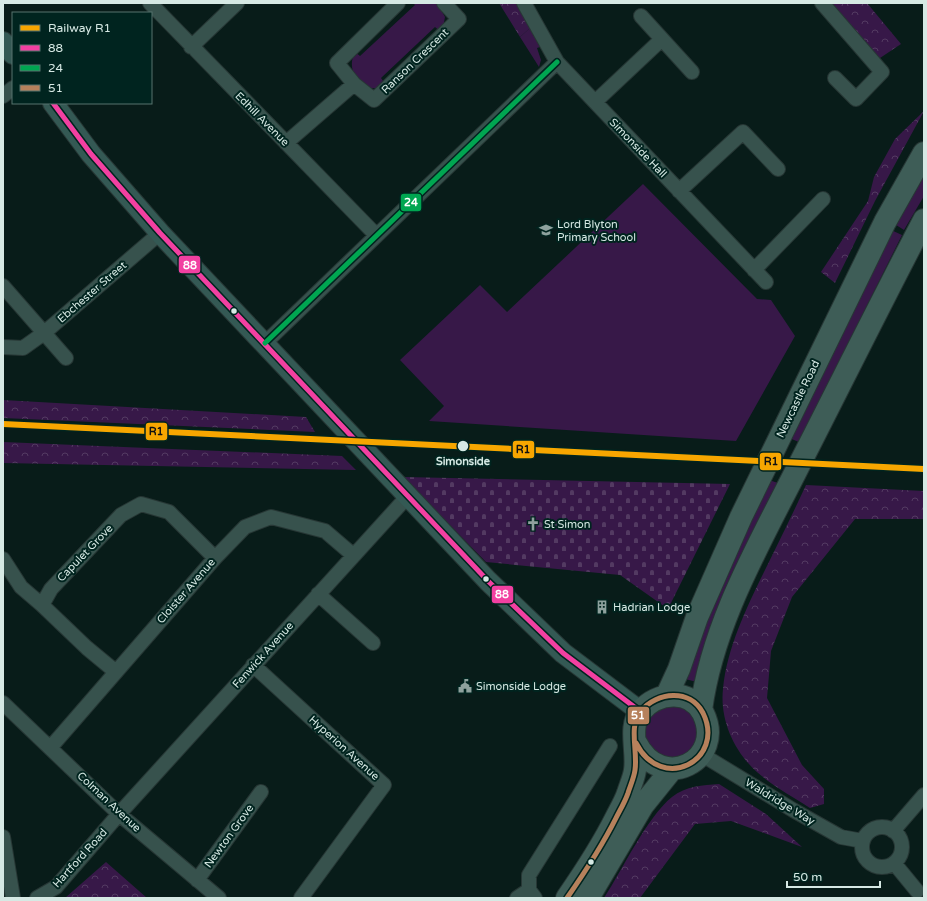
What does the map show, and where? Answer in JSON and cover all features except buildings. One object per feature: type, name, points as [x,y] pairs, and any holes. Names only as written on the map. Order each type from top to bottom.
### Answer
[{"type":"main road","name":"Newcastle Road","points":[[667,695],[679,669],[697,617],[741,517],[885,222],[924,153]]},
{"type":"main road","points":[[701,710],[705,682],[720,633],[746,572],[924,220]]},
{"type":"main road","points":[[567,898],[606,838],[627,796],[635,770],[636,743],[634,732],[636,721],[641,712],[650,702],[667,695],[680,696],[692,701],[701,710],[706,721],[708,732],[706,744],[701,754],[688,764],[672,769],[660,767],[650,762],[641,754],[636,743]]},
{"type":"main road","points":[[588,898],[643,805],[672,769]]},
{"type":"street","points":[[191,47],[238,3]]},
{"type":"street","name":"Ranson Crescent","points":[[398,3],[337,64],[354,84],[374,100],[459,20],[444,3]]},
{"type":"street","name":"Simonside Hall","points":[[524,3],[557,62],[766,282]]},
{"type":"street","points":[[822,3],[882,72],[856,99],[835,78]]},
{"type":"street","name":"Edhill Avenue","points":[[157,5],[191,47],[376,234]]},
{"type":"street","points":[[640,16],[692,72]]},
{"type":"street","points":[[595,102],[662,39]]},
{"type":"street","points":[[3,42],[12,53]]},
{"type":"street","points":[[265,343],[376,234],[557,62]]},
{"type":"street","points":[[286,143],[354,84]]},
{"type":"street","points":[[3,96],[12,89]]},
{"type":"street","points":[[53,104],[92,154],[160,233],[488,581],[563,653],[641,712]]},
{"type":"street","points":[[679,191],[743,132],[778,169]]},
{"type":"street","points":[[754,270],[823,199]]},
{"type":"street","name":"Ebchester Street","points":[[3,347],[23,348],[44,333],[160,233]]},
{"type":"street","points":[[3,286],[66,358]]},
{"type":"street","name":"Fenwick Avenue","points":[[120,814],[407,496]]},
{"type":"street","name":"Capulet Grove","points":[[42,605],[50,589],[121,515],[141,504],[169,512],[215,558]]},
{"type":"street","name":"Cloister Avenue","points":[[50,748],[215,558],[246,527],[271,517],[325,531],[353,555]]},
{"type":"street","points":[[3,559],[21,587],[87,648],[116,672]]},
{"type":"street","points":[[318,594],[373,643]]},
{"type":"street","name":"Hyperion Avenue","points":[[253,665],[384,785],[301,898]]},
{"type":"street","name":"Colman Avenue","points":[[3,703],[120,814],[219,898]]},
{"type":"street","points":[[517,898],[532,894],[529,875],[610,746]]},
{"type":"street","name":"Waldridge Way","points":[[701,754],[793,810],[841,837],[863,842]]},
{"type":"street","name":"Newton Grove","points":[[197,880],[261,792]]},
{"type":"street","points":[[893,831],[924,795]]},
{"type":"street","name":"Hartford Road","points":[[37,898],[56,887],[120,814]]},
{"type":"street","points":[[876,828],[888,828],[901,840],[902,846],[899,858],[894,863],[883,867],[871,864],[863,854],[863,842],[866,836],[876,828]]},
{"type":"street","points":[[3,837],[13,898]]},
{"type":"street","points":[[894,863],[917,891]]},
{"type":"green space","points":[[413,3],[437,3],[445,17],[442,33],[435,27],[381,78],[386,85],[374,88],[367,87],[358,80],[353,72],[352,62],[355,52],[360,56],[415,5]]},
{"type":"green space","points":[[499,3],[519,3],[530,28],[520,37]]},
{"type":"green space","points":[[822,3],[867,3],[901,44],[874,62]]},
{"type":"green space","points":[[530,28],[540,47],[537,48],[541,60],[539,67],[520,37]]},
{"type":"green space","points":[[924,111],[875,201],[835,283],[821,272],[868,201],[874,177],[895,139]]},
{"type":"green space","points":[[924,170],[924,196],[904,230],[893,223]]},
{"type":"green space","points":[[643,184],[757,299],[771,300],[795,336],[736,441],[429,421],[444,406],[400,360],[480,285],[507,312]]},
{"type":"green space","points":[[889,229],[902,235],[799,442],[789,438]]},
{"type":"green space","points":[[3,400],[306,417],[315,432],[3,418]]},
{"type":"green space","points":[[3,442],[342,456],[356,470],[3,463]]},
{"type":"green space","points":[[403,477],[730,484],[668,609],[620,575],[486,562]]},
{"type":"green space","points":[[769,480],[778,483],[720,602],[697,682],[685,679],[700,627]]},
{"type":"green space","points":[[806,485],[924,491],[924,519],[855,519],[792,597],[771,651],[767,698],[802,765],[824,789],[824,804],[810,808],[778,788],[755,771],[732,739],[723,709],[725,673],[733,643],[751,598]]},
{"type":"green space","points":[[664,705],[678,706],[689,711],[697,724],[696,739],[693,746],[680,758],[664,759],[644,741],[645,728],[648,719],[653,713]]},
{"type":"green space","points":[[719,784],[766,814],[802,847],[731,821],[695,824],[640,898],[604,898],[645,830],[663,806],[672,797],[689,788]]},
{"type":"green space","points":[[106,862],[147,898],[65,898]]},
{"type":"rail line","name":"R1","points":[[3,424],[924,469]]},
{"type":"transit line","name":"24","points":[[265,343],[557,62]]},
{"type":"transit line","name":"88","points":[[54,104],[91,154],[160,233],[488,581],[563,653],[641,712]]},
{"type":"transit line","name":"51","points":[[567,898],[599,849],[627,796],[633,779],[636,763],[635,724],[641,711],[656,700],[664,697],[682,696],[690,699],[703,713],[708,730],[706,745],[699,757],[688,765],[675,768],[661,766],[647,758],[636,743]]},
{"type":"place","name":"Lord Blyton Primary School","points":[[546,230]]},
{"type":"place","name":"Simonside","points":[[463,446]]},
{"type":"place","name":"St Simon","points":[[533,524]]},
{"type":"place","name":"Hadrian Lodge","points":[[602,607]]},
{"type":"place","name":"Simonside Lodge","points":[[465,686]]}]
